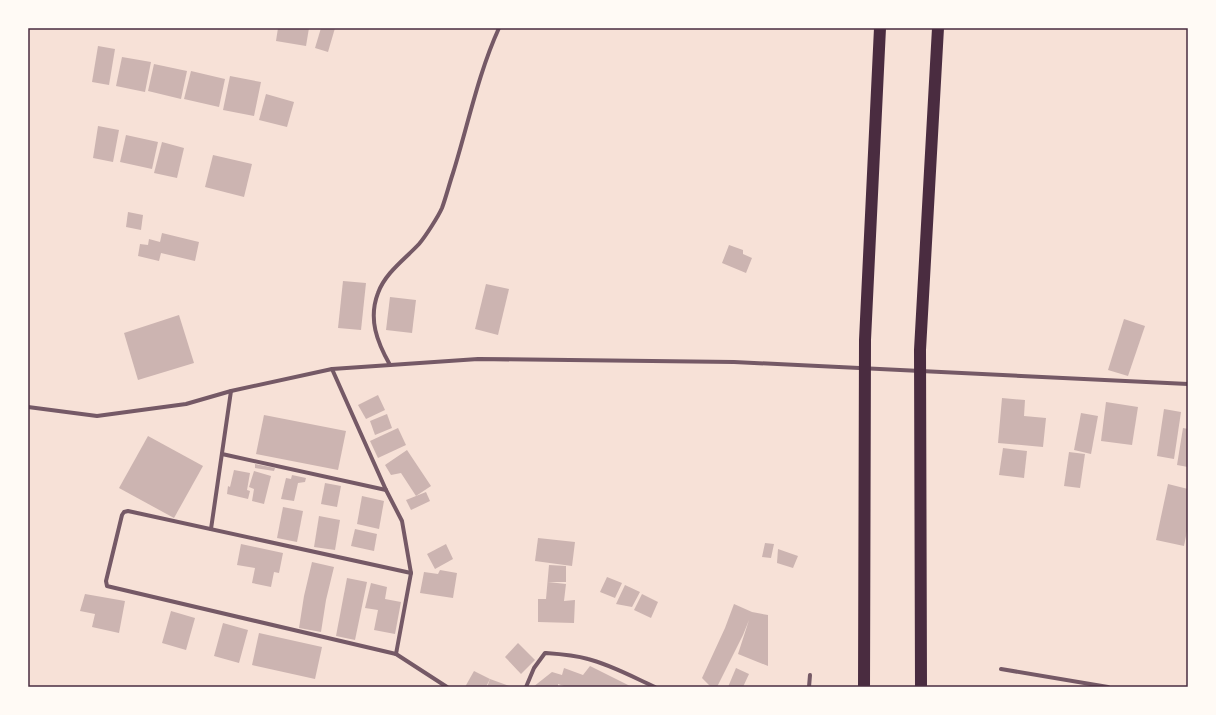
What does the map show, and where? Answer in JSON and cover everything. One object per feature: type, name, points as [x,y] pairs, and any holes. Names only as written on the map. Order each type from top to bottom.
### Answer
[{"type":"highway","points":[[864,687],[865,340],[880,28]]},
{"type":"highway","points":[[921,687],[920,350],[938,28]]},
{"type":"street","points":[[390,365],[377,340],[374,310],[378,292],[397,265],[420,243],[441,208],[486,62],[499,28]]},
{"type":"street","points":[[28,407],[97,416],[186,404],[230,391],[332,369],[478,359],[734,362],[1188,384]]},
{"type":"street","points":[[332,369],[386,490],[402,521],[411,573],[396,654]]},
{"type":"street","points":[[211,529],[230,391]]},
{"type":"street","points":[[222,454],[386,490]]},
{"type":"street","points":[[411,573],[128,511],[124,512],[122,515],[106,582],[107,586],[396,654],[446,687]]},
{"type":"street","points":[[526,687],[534,668],[544,653],[590,659],[655,687]]},
{"type":"street","points":[[1001,669],[1108,687]]},
{"type":"street","points":[[809,687],[810,674]]},
{"type":"building","points":[[278,28],[309,28],[306,46],[276,41]]},
{"type":"building","points":[[321,28],[335,28],[328,52],[315,48]]},
{"type":"building","points":[[98,46],[115,49],[109,85],[92,82]]},
{"type":"building","points":[[122,57],[151,62],[145,92],[116,86]]},
{"type":"building","points":[[154,64],[187,71],[181,99],[148,91]]},
{"type":"building","points":[[191,71],[225,79],[219,107],[184,99]]},
{"type":"building","points":[[230,76],[261,82],[254,116],[223,110]]},
{"type":"building","points":[[266,94],[294,102],[287,127],[259,120]]},
{"type":"building","points":[[98,126],[119,130],[113,162],[93,158]]},
{"type":"building","points":[[126,135],[158,142],[152,169],[120,162]]},
{"type":"building","points":[[162,142],[184,148],[177,178],[154,173]]},
{"type":"building","points":[[213,155],[252,164],[244,197],[205,187]]},
{"type":"building","points":[[128,212],[143,215],[141,230],[126,227]]},
{"type":"building","points":[[162,233],[199,242],[195,261],[161,253],[159,261],[138,256],[140,244],[148,245],[149,239],[160,242]]},
{"type":"building","points":[[729,245],[743,250],[743,254],[752,258],[746,273],[722,263]]},
{"type":"building","points":[[343,281],[366,283],[361,330],[338,328]]},
{"type":"building","points":[[486,284],[509,289],[498,335],[475,329]]},
{"type":"building","points":[[390,297],[416,300],[412,333],[386,330]]},
{"type":"building","points":[[179,315],[194,363],[138,380],[124,333]]},
{"type":"building","points":[[1124,319],[1145,326],[1128,376],[1108,370]]},
{"type":"building","points":[[378,395],[385,410],[366,419],[358,405]]},
{"type":"building","points":[[1002,398],[1025,400],[1024,416],[1046,418],[1043,447],[998,443]]},
{"type":"building","points":[[1106,402],[1138,407],[1132,445],[1101,441]]},
{"type":"building","points":[[1164,409],[1181,412],[1174,459],[1157,456]]},
{"type":"building","points":[[1081,413],[1098,416],[1091,454],[1074,450]]},
{"type":"building","points":[[387,414],[392,428],[375,435],[370,421]]},
{"type":"building","points":[[264,415],[346,431],[338,470],[256,454]]},
{"type":"building","points":[[398,428],[406,445],[378,458],[370,441]]},
{"type":"building","points":[[1183,428],[1188,429],[1188,467],[1177,465]]},
{"type":"building","points":[[148,436],[203,466],[174,518],[119,488]]},
{"type":"building","points":[[1003,448],[1027,451],[1024,478],[999,475]]},
{"type":"building","points":[[407,450],[431,486],[416,496],[401,473],[391,475],[385,465]]},
{"type":"building","points":[[1069,452],[1085,454],[1080,488],[1064,486]]},
{"type":"building","points":[[255,464],[275,468],[274,471],[255,468]]},
{"type":"building","points":[[234,470],[250,473],[247,490],[250,491],[248,499],[227,494],[228,486],[230,487]]},
{"type":"building","points":[[254,471],[271,476],[264,504],[252,501],[254,489],[249,487]]},
{"type":"building","points":[[292,475],[306,478],[305,482],[298,483],[294,501],[281,499],[286,478],[291,479]]},
{"type":"building","points":[[325,483],[341,486],[337,507],[321,504]]},
{"type":"building","points":[[1168,484],[1188,489],[1188,526],[1184,546],[1156,540]]},
{"type":"building","points":[[426,492],[430,501],[411,510],[406,500]]},
{"type":"building","points":[[362,496],[384,501],[379,529],[357,524]]},
{"type":"building","points":[[283,507],[303,511],[297,542],[277,538]]},
{"type":"building","points":[[319,516],[340,520],[335,550],[314,547]]},
{"type":"building","points":[[355,529],[377,534],[374,551],[351,546]]},
{"type":"building","points":[[538,538],[575,542],[572,566],[535,561]]},
{"type":"building","points":[[765,543],[774,544],[771,558],[762,557]]},
{"type":"building","points":[[241,544],[283,553],[279,573],[274,572],[271,587],[252,583],[255,568],[237,565]]},
{"type":"building","points":[[446,544],[453,559],[435,569],[427,554]]},
{"type":"building","points":[[778,549],[798,556],[793,568],[777,563]]},
{"type":"building","points":[[312,562],[334,567],[326,600],[321,632],[299,628],[304,596]]},
{"type":"building","points":[[549,565],[566,566],[566,582],[548,582],[566,584],[564,601],[575,600],[574,623],[538,622],[538,599],[546,599]]},
{"type":"building","points":[[440,570],[457,573],[453,598],[420,593],[424,572],[438,574]]},
{"type":"building","points":[[607,577],[622,583],[615,598],[600,592]]},
{"type":"building","points":[[347,578],[367,582],[355,640],[336,636]]},
{"type":"building","points":[[371,583],[387,587],[385,599],[401,602],[395,634],[374,630],[378,610],[365,608]]},
{"type":"building","points":[[625,585],[640,592],[632,607],[616,604]]},
{"type":"building","points":[[85,594],[125,601],[119,633],[92,627],[95,614],[80,611]]},
{"type":"building","points":[[642,594],[658,602],[651,618],[634,610]]},
{"type":"building","points":[[734,604],[752,612],[768,615],[768,666],[738,654],[749,620],[717,687],[711,687],[702,678],[725,628]]},
{"type":"building","points":[[171,611],[195,618],[186,650],[162,643]]},
{"type":"building","points":[[223,623],[248,630],[239,663],[214,656]]},
{"type":"building","points":[[259,633],[322,647],[315,679],[252,665]]},
{"type":"building","points":[[518,643],[535,660],[521,674],[505,657]]},
{"type":"building","points":[[590,666],[630,687],[567,687],[558,684],[558,687],[533,687],[552,672],[562,675],[564,668],[583,675]]},
{"type":"building","points":[[736,668],[749,674],[743,687],[728,687]]},
{"type":"building","points":[[474,671],[490,679],[486,687],[465,687]]},
{"type":"building","points":[[490,679],[512,687],[487,687]]}]
